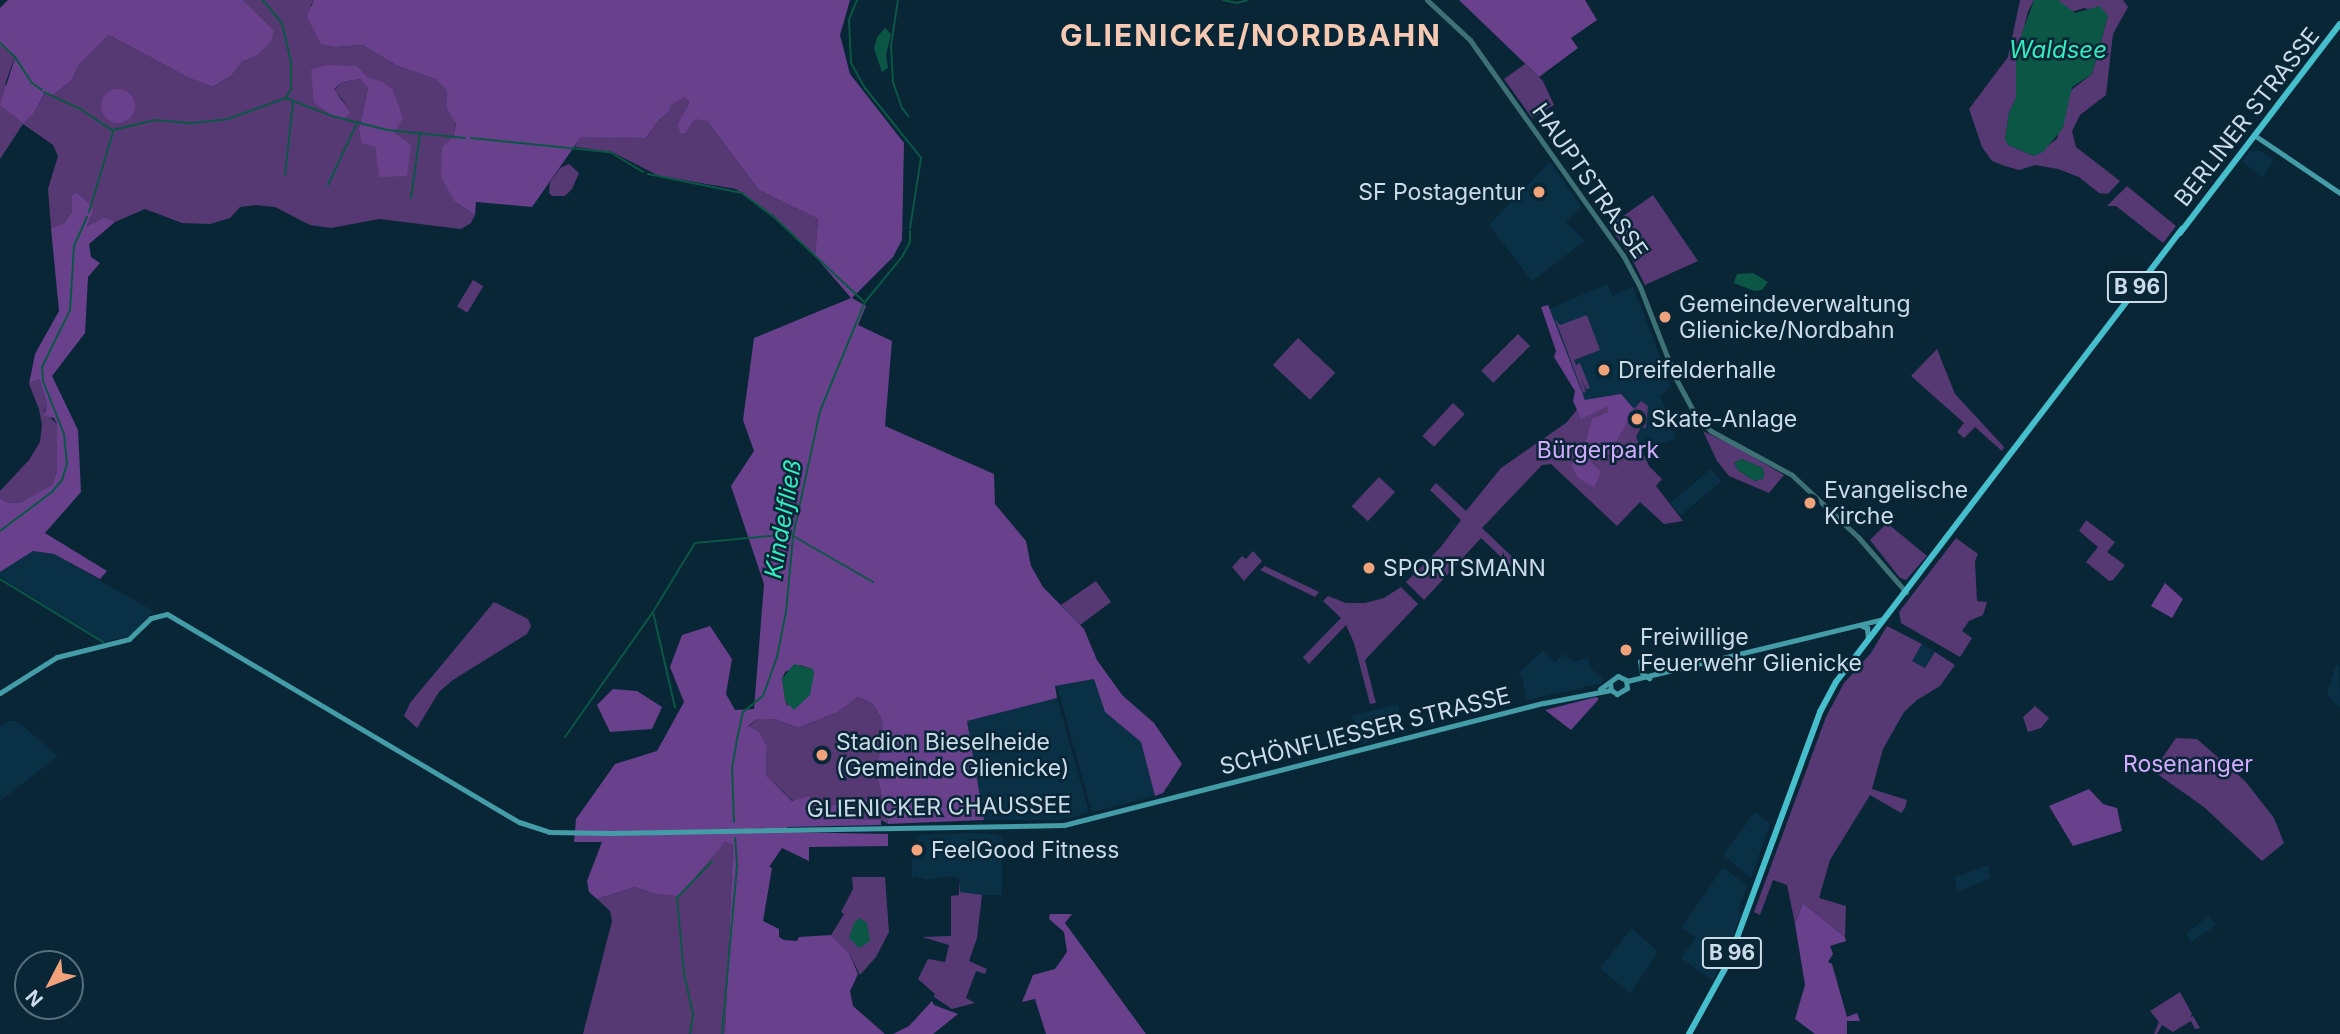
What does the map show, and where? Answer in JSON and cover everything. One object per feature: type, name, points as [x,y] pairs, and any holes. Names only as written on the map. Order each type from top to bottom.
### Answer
[{"type":"main road","name":"BERLINER STRASSE","points":[[1906,592],[1954,531],[2010,452],[2340,25]]},
{"type":"main road","points":[[2254,135],[2340,192]]},
{"type":"main road","name":"B 96","points":[[1689,1034],[1727,965],[1820,712],[1836,682],[1906,592]]},
{"type":"main road","name":"GLIENICKER CHAUSSEE","points":[[0,693],[57,657],[129,639],[151,618],[161,614],[173,617],[284,685],[536,830],[598,832],[1055,826],[1142,806]]},
{"type":"main road","points":[[1627,684],[1618,676],[1610,686],[1620,694],[1627,684],[1637,681],[1883,619]]},
{"type":"main road","points":[[1856,624],[1867,628],[1868,639]]},
{"type":"main road","points":[[1640,661],[1643,673],[1649,678]]},
{"type":"main road","name":"SCHÖNFLIESSER STRASSE","points":[[1142,806],[1610,686]]},
{"type":"street","name":"HAUPTSTRASSE","points":[[1427,0],[1461,30],[1623,255],[1639,285],[1675,377],[1696,416],[1711,431],[1792,475],[1859,538],[1906,592]]},
{"type":"shaded area","points":[[2259,150],[2274,160],[2262,178],[2242,161],[2250,151]]},
{"type":"shaded area","points":[[1550,162],[1581,206],[1566,222],[1585,241],[1532,281],[1489,225]]},
{"type":"shaded area","points":[[1607,284],[1613,296],[1633,286],[1671,386],[1660,396],[1676,439],[1641,450],[1636,437],[1641,427],[1646,427],[1648,405],[1634,409],[1621,394],[1585,400],[1549,309]]},
{"type":"shaded area","points":[[1711,469],[1721,481],[1681,515],[1670,503]]},
{"type":"shaded area","points":[[33,551],[54,554],[153,611],[130,636],[104,642],[0,577],[0,572]]},
{"type":"shaded area","points":[[1922,644],[1935,652],[1924,669],[1911,661]]},
{"type":"shaded area","points":[[1543,651],[1555,662],[1563,654],[1573,662],[1588,658],[1591,669],[1602,678],[1603,683],[1527,700],[1521,673],[1517,674]]},
{"type":"shaded area","points":[[2339,664],[2339,708],[2327,694],[2336,665]]},
{"type":"shaded area","points":[[1094,679],[1105,712],[1141,742],[1155,796],[1092,812],[1057,686]]},
{"type":"shaded area","points":[[1057,698],[1089,813],[1060,820],[984,820],[967,721]]},
{"type":"shaded area","points":[[1398,704],[1402,730],[1363,744],[1352,716]]},
{"type":"shaded area","points":[[8,721],[17,721],[58,756],[0,801],[0,727]]},
{"type":"shaded area","points":[[1755,812],[1770,824],[1751,878],[1723,855]]},
{"type":"shaded area","points":[[996,834],[1002,838],[1002,895],[971,895],[960,892],[960,880],[952,876],[928,880],[915,876],[912,879],[912,854],[916,854],[916,838],[922,835]]},
{"type":"shaded area","points":[[1988,865],[1991,878],[1957,892],[1955,877]]},
{"type":"shaded area","points":[[1723,867],[1747,886],[1738,911],[1742,913],[1713,981],[1681,958],[1696,937],[1681,928]]},
{"type":"shaded area","points":[[2209,916],[2216,925],[2191,942],[2186,934]]},
{"type":"shaded area","points":[[1632,928],[1658,952],[1630,994],[1600,968]]},
{"type":"green space","points":[[8,0],[243,0],[274,30],[271,41],[258,55],[242,62],[232,75],[213,87],[189,78],[109,35],[78,66],[72,80],[52,96],[45,93],[34,113],[23,123],[0,105],[15,58],[0,46],[0,8]]},
{"type":"green space","points":[[243,0],[314,0],[311,5],[336,47],[362,45],[398,66],[435,79],[447,91],[447,110],[456,122],[453,138],[455,202],[475,215],[471,223],[461,229],[379,219],[331,228],[310,225],[275,207],[256,205],[240,207],[230,218],[210,224],[182,223],[145,209],[115,222],[104,217],[87,228],[91,216],[75,192],[72,195],[72,212],[64,223],[51,228],[48,189],[58,156],[53,145],[23,124],[0,159],[0,46],[15,57],[5,84],[34,113],[46,92],[52,96],[72,80],[78,66],[109,35],[189,78],[213,87],[232,75],[242,62],[258,55],[274,30]],"holes":[[[311,70],[383,82],[394,133],[378,164],[375,147],[359,129],[368,88],[360,79],[342,82],[334,90],[348,106]]]},
{"type":"green space","points":[[314,0],[850,0],[840,35],[850,74],[904,143],[902,240],[893,257],[852,298],[866,306],[858,325],[892,341],[885,426],[994,474],[995,504],[1026,541],[1031,566],[1043,587],[1084,629],[1097,660],[1122,695],[1154,723],[1182,764],[1163,793],[1155,796],[1141,742],[1105,712],[1094,679],[1055,686],[1057,698],[967,721],[984,820],[888,824],[875,767],[883,744],[882,720],[873,704],[858,697],[838,712],[798,728],[775,719],[757,719],[748,726],[759,732],[767,747],[766,775],[792,801],[809,796],[820,810],[841,802],[852,804],[856,820],[881,820],[881,825],[787,827],[785,832],[888,834],[888,846],[809,847],[809,861],[782,848],[769,867],[772,868],[763,921],[779,929],[779,937],[784,940],[797,941],[799,937],[831,935],[849,953],[858,974],[850,991],[853,1006],[885,1034],[725,1034],[733,845],[725,842],[679,896],[652,893],[635,887],[597,899],[589,892],[587,881],[602,842],[574,842],[576,819],[615,764],[657,751],[684,702],[670,667],[682,635],[710,626],[732,659],[726,694],[735,710],[754,709],[764,584],[731,486],[754,451],[743,420],[754,338],[851,298],[815,256],[818,219],[759,190],[707,121],[695,119],[685,133],[680,133],[678,124],[689,103],[685,97],[671,105],[670,111],[658,121],[646,138],[581,137],[532,207],[476,202],[475,215],[455,202],[441,177],[442,147],[453,138],[456,123],[447,110],[447,91],[435,79],[398,66],[362,45],[336,47],[321,44],[307,17]],"holes":[[[800,665],[812,669],[812,681],[787,706],[782,679],[785,672]]]},
{"type":"green space","points":[[1459,0],[1585,0],[1597,20],[1571,38],[1578,48],[1539,77]]},
{"type":"green space","name":"Waldsee","points":[[2020,0],[2034,0],[2028,11],[2016,62],[2016,98],[2009,113],[2005,139],[2008,145],[2034,156],[2057,139],[2070,91],[2092,74],[2108,16],[2084,8],[2071,12],[2058,0],[2123,0],[2128,7],[2113,34],[2106,95],[2080,115],[2072,131],[2076,147],[2120,181],[2108,194],[2099,193],[2079,177],[2058,169],[2035,165],[2019,170],[2005,166],[1992,161],[1982,147],[1969,109],[2008,57]]},
{"type":"green space","points":[[1525,64],[1543,81],[1554,105],[1532,118],[1504,79]]},
{"type":"green space","points":[[326,65],[357,66],[367,77],[383,82],[393,90],[403,118],[394,133],[411,145],[407,176],[379,177],[375,147],[362,143],[359,129],[368,88],[360,79],[342,82],[334,89],[350,113],[341,121],[314,103],[311,70]]},
{"type":"green space","points":[[118,89],[130,94],[135,106],[130,118],[118,123],[106,118],[101,106],[106,94]]},
{"type":"green space","points":[[685,97],[689,103],[679,124],[690,126],[694,119],[701,118],[707,121],[759,190],[818,219],[815,256],[773,215],[736,189],[659,176],[612,152],[575,147],[581,136],[646,138],[658,121],[670,111],[676,99]]},
{"type":"green space","points":[[569,164],[579,173],[572,189],[565,196],[552,196],[549,193],[550,182],[560,168]]},
{"type":"green space","points":[[2127,186],[2176,226],[2163,243],[2116,206],[2107,206]]},
{"type":"green space","points":[[75,192],[90,204],[93,211],[87,227],[104,217],[115,222],[89,244],[91,257],[100,263],[88,277],[85,333],[52,376],[78,430],[81,492],[45,533],[107,571],[100,579],[54,554],[33,551],[0,572],[0,498],[9,503],[22,502],[52,485],[57,471],[57,424],[54,418],[44,416],[47,404],[39,379],[29,384],[35,354],[59,311],[51,228],[64,223],[72,212],[72,195]]},
{"type":"green space","points":[[1653,195],[1698,261],[1645,285],[1630,255],[1609,226]]},
{"type":"green space","points":[[473,280],[483,286],[467,313],[457,307]]},
{"type":"green space","points":[[1548,305],[1585,400],[1621,394],[1634,409],[1609,455],[1594,455],[1590,461],[1601,472],[1594,487],[1578,478],[1571,465],[1581,455],[1578,452],[1585,444],[1592,419],[1608,412],[1608,406],[1581,419],[1573,401],[1575,391],[1554,357],[1556,351],[1541,307]]},
{"type":"green space","points":[[1587,315],[1600,350],[1574,360],[1576,365],[1580,363],[1590,388],[1586,389],[1581,378],[1586,392],[1583,393],[1555,319],[1560,325]]},
{"type":"green space","points":[[1518,334],[1530,346],[1493,383],[1481,371]]},
{"type":"green space","points":[[1298,338],[1335,373],[1310,400],[1273,365]]},
{"type":"green space","points":[[1937,349],[1955,394],[2004,447],[2002,451],[1975,427],[1964,438],[1957,432],[1964,423],[1911,376]]},
{"type":"green space","points":[[39,379],[47,404],[44,412],[57,424],[57,471],[52,485],[45,491],[22,502],[9,503],[0,498],[0,491],[29,460],[40,442],[42,425],[39,409],[29,384]]},
{"type":"green space","name":"Bürgerpark","points":[[1621,394],[1634,409],[1641,401],[1648,406],[1646,428],[1641,427],[1636,437],[1649,466],[1662,479],[1656,486],[1683,521],[1664,524],[1640,502],[1617,526],[1551,464],[1542,465],[1482,528],[1526,570],[1521,576],[1481,538],[1424,600],[1406,582],[1440,548],[1461,520],[1430,490],[1436,483],[1466,511],[1501,468],[1566,423],[1585,400]]},
{"type":"green space","points":[[1453,403],[1465,414],[1434,447],[1422,436]]},
{"type":"green space","points":[[1703,431],[1784,475],[1769,493],[1729,476],[1717,461]],"holes":[[[1742,459],[1763,468],[1764,478],[1755,481],[1739,471],[1734,463]]]},
{"type":"green space","points":[[1379,477],[1395,492],[1368,521],[1352,506]]},
{"type":"green space","points":[[2086,520],[2115,542],[2107,552],[2125,565],[2113,580],[2109,581],[2086,562],[2098,547],[2079,531]]},
{"type":"green space","points":[[1887,523],[1927,556],[1906,580],[1900,578],[1870,540]]},
{"type":"green space","points":[[1956,538],[1978,554],[1975,561],[1977,601],[1987,602],[1983,615],[1969,621],[1962,631],[1972,638],[1960,657],[1901,623],[1899,612]]},
{"type":"green space","points":[[1253,551],[1262,561],[1244,581],[1232,567],[1242,556],[1246,559]]},
{"type":"green space","points":[[1265,566],[1319,592],[1315,597],[1260,570]]},
{"type":"green space","points":[[1096,581],[1111,602],[1080,625],[1061,605]]},
{"type":"green space","points":[[2165,583],[2183,599],[2172,618],[2151,606]]},
{"type":"green space","points":[[1401,587],[1418,604],[1365,660],[1376,703],[1370,704],[1354,643],[1346,625],[1309,664],[1303,657],[1341,618],[1323,601],[1328,596],[1346,603],[1365,603],[1384,598]]},
{"type":"green space","points":[[494,602],[528,619],[531,626],[527,634],[453,680],[439,692],[417,728],[404,716],[410,703]]},
{"type":"green space","points":[[1887,626],[1922,644],[1912,661],[1925,668],[1935,652],[1955,665],[1940,686],[1917,700],[1904,712],[1883,749],[1872,789],[1907,800],[1905,808],[1901,813],[1870,795],[1830,860],[1819,898],[1846,906],[1845,937],[1803,903],[1795,924],[1787,885],[1773,880],[1760,915],[1754,912],[1826,717],[1844,683],[1871,653]]},
{"type":"green space","points":[[613,689],[637,691],[662,707],[652,729],[610,732],[597,705]]},
{"type":"green space","points":[[858,697],[873,704],[882,720],[883,744],[875,767],[888,824],[881,820],[856,820],[841,802],[819,810],[793,801],[766,775],[767,747],[748,727],[757,719],[775,719],[798,728],[838,712]]},
{"type":"green space","points":[[1596,697],[1599,699],[1571,730],[1545,710]]},
{"type":"green space","points":[[2035,706],[2049,718],[2041,728],[2028,732],[2023,717]]},
{"type":"green space","name":"Rosenanger","points":[[2176,738],[2197,739],[2245,781],[2274,818],[2284,843],[2262,861],[2204,807],[2153,771]]},
{"type":"green space","points":[[2089,789],[2103,804],[2117,808],[2122,831],[2073,846],[2049,806]]},
{"type":"green space","points":[[725,842],[733,845],[725,1034],[583,1034],[612,921],[610,911],[597,899],[635,887],[652,893]]},
{"type":"green space","points":[[852,877],[885,877],[889,932],[876,957],[860,975],[849,953],[831,935],[844,914],[841,912],[853,889]]},
{"type":"green space","points":[[959,879],[960,892],[982,895],[977,938],[969,961],[987,969],[985,974],[976,971],[966,998],[975,1003],[952,1009],[934,997],[935,994],[918,979],[928,959],[945,962],[949,945],[922,937],[951,936],[951,896],[959,895]]},
{"type":"green space","points":[[1803,903],[1845,937],[1846,941],[1830,946],[1833,954],[1828,962],[1832,964],[1847,1017],[1857,1013],[1860,1021],[1847,1021],[1847,1034],[1815,1034],[1795,1019],[1805,985],[1795,924]]},
{"type":"green space","points":[[1050,914],[1072,914],[1065,923],[1146,1034],[1046,1034],[1035,999],[1022,1002],[1033,975],[1055,969],[1067,952],[1064,932],[1049,919]]},
{"type":"green space","points":[[2180,992],[2192,1014],[2190,1017],[2193,1016],[2200,1028],[2195,1029],[2191,1021],[2173,1032],[2162,1025],[2157,1034],[2154,1034],[2159,1022],[2150,1011]]},
{"type":"green space","points":[[932,1001],[934,1005],[958,1014],[933,1034],[893,1034],[909,1026]]},
{"type":"water","name":"Waldsee","points":[[2034,0],[2058,0],[2075,13],[2100,6],[2108,16],[2092,74],[2072,87],[2063,128],[2043,152],[2034,156],[2008,145],[2005,139],[2009,113],[2016,98],[2016,62],[2021,36]]},
{"type":"water","points":[[885,28],[891,34],[886,55],[888,68],[882,72],[874,49],[877,37]]},
{"type":"water","points":[[1753,273],[1768,282],[1762,290],[1754,291],[1734,283],[1737,274]]},
{"type":"water","points":[[1742,459],[1763,468],[1764,478],[1754,481],[1739,471],[1734,463]]},
{"type":"water","points":[[794,664],[813,669],[814,674],[810,695],[794,710],[785,701],[782,679]]},
{"type":"water","points":[[859,918],[867,923],[870,941],[859,948],[849,938],[854,923]]},
{"type":"waterway","points":[[113,130],[155,120],[192,123],[228,119],[286,98],[291,89],[291,62],[282,23],[263,0]]},
{"type":"waterway","name":"Kindelfließ","points":[[857,0],[849,20],[851,63],[865,88],[921,158],[910,228]]},
{"type":"waterway","name":"Kindelfließ","points":[[898,0],[891,45],[893,82],[902,108],[909,117]]},
{"type":"waterway","points":[[1223,0],[1237,3],[1248,0]]},
{"type":"waterway","points":[[0,43],[15,57],[32,83],[42,90]]},
{"type":"waterway","points":[[44,92],[79,108],[112,130]]},
{"type":"waterway","points":[[286,98],[332,116],[387,130],[465,138]]},
{"type":"waterway","points":[[285,175],[293,102]]},
{"type":"waterway","points":[[328,185],[357,123]]},
{"type":"waterway","points":[[89,212],[113,132]]},
{"type":"waterway","points":[[411,198],[420,134]]},
{"type":"waterway","points":[[471,138],[610,152],[643,172]]},
{"type":"waterway","points":[[648,174],[742,193],[775,218],[863,301]]},
{"type":"waterway","points":[[0,531],[52,492],[62,480],[67,464],[64,434],[43,381],[42,367],[70,310],[74,246],[87,217]]},
{"type":"waterway","name":"Kindelfließ","points":[[734,822],[732,768],[738,735],[743,712],[763,696],[777,657],[786,612],[793,536],[820,411],[865,302],[902,257],[910,242],[910,231]]},
{"type":"waterway","points":[[565,737],[653,612],[695,543],[792,534]]},
{"type":"waterway","points":[[795,537],[873,582]]},
{"type":"waterway","points":[[0,579],[103,642]]},
{"type":"waterway","points":[[653,612],[675,707]]},
{"type":"waterway","name":"Kindelfließ","points":[[722,1034],[737,865],[735,838]]},
{"type":"waterway","name":"Kindelfließ","points":[[690,1034],[693,1014],[684,974],[677,898],[712,861]]},
{"type":"place","name":"SF Postagentur","points":[[1539,192]]},
{"type":"place","name":"Gemeindeverwaltung Glienicke/Nordbahn","points":[[1665,317]]},
{"type":"place","name":"Dreifelderhalle","points":[[1604,370]]},
{"type":"place","name":"Skate-Anlage","points":[[1637,419]]},
{"type":"place","name":"Evangelische Kirche","points":[[1810,503]]},
{"type":"place","name":"SPORTSMANN","points":[[1369,568]]},
{"type":"place","name":"Freiwillige Feuerwehr Glienicke","points":[[1626,650]]},
{"type":"place","name":"Stadion Bieselheide (Gemeinde Glienicke)","points":[[822,755]]},
{"type":"place","name":"FeelGood Fitness","points":[[917,850]]},
{"type":"district","name":"GLIENICKE/NORDBAHN","points":[[1251,35]]}]
